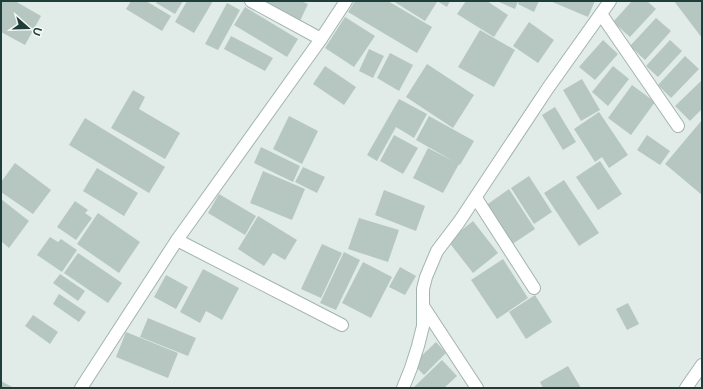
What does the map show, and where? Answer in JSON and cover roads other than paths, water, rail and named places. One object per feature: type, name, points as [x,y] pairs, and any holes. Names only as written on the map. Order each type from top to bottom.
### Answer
[{"type":"street","points":[[251,1],[321,39]]},
{"type":"street","points":[[81,388],[177,240],[321,39],[346,1]]},
{"type":"street","points":[[403,388],[411,368],[423,326],[423,289],[426,277],[437,251],[476,198],[548,88],[610,1]]},
{"type":"street","points":[[601,14],[678,126]]},
{"type":"street","points":[[476,198],[534,288]]},
{"type":"street","points":[[177,240],[342,325]]},
{"type":"street","points":[[423,306],[477,388]]},
{"type":"street","points":[[686,388],[702,365]]}]
